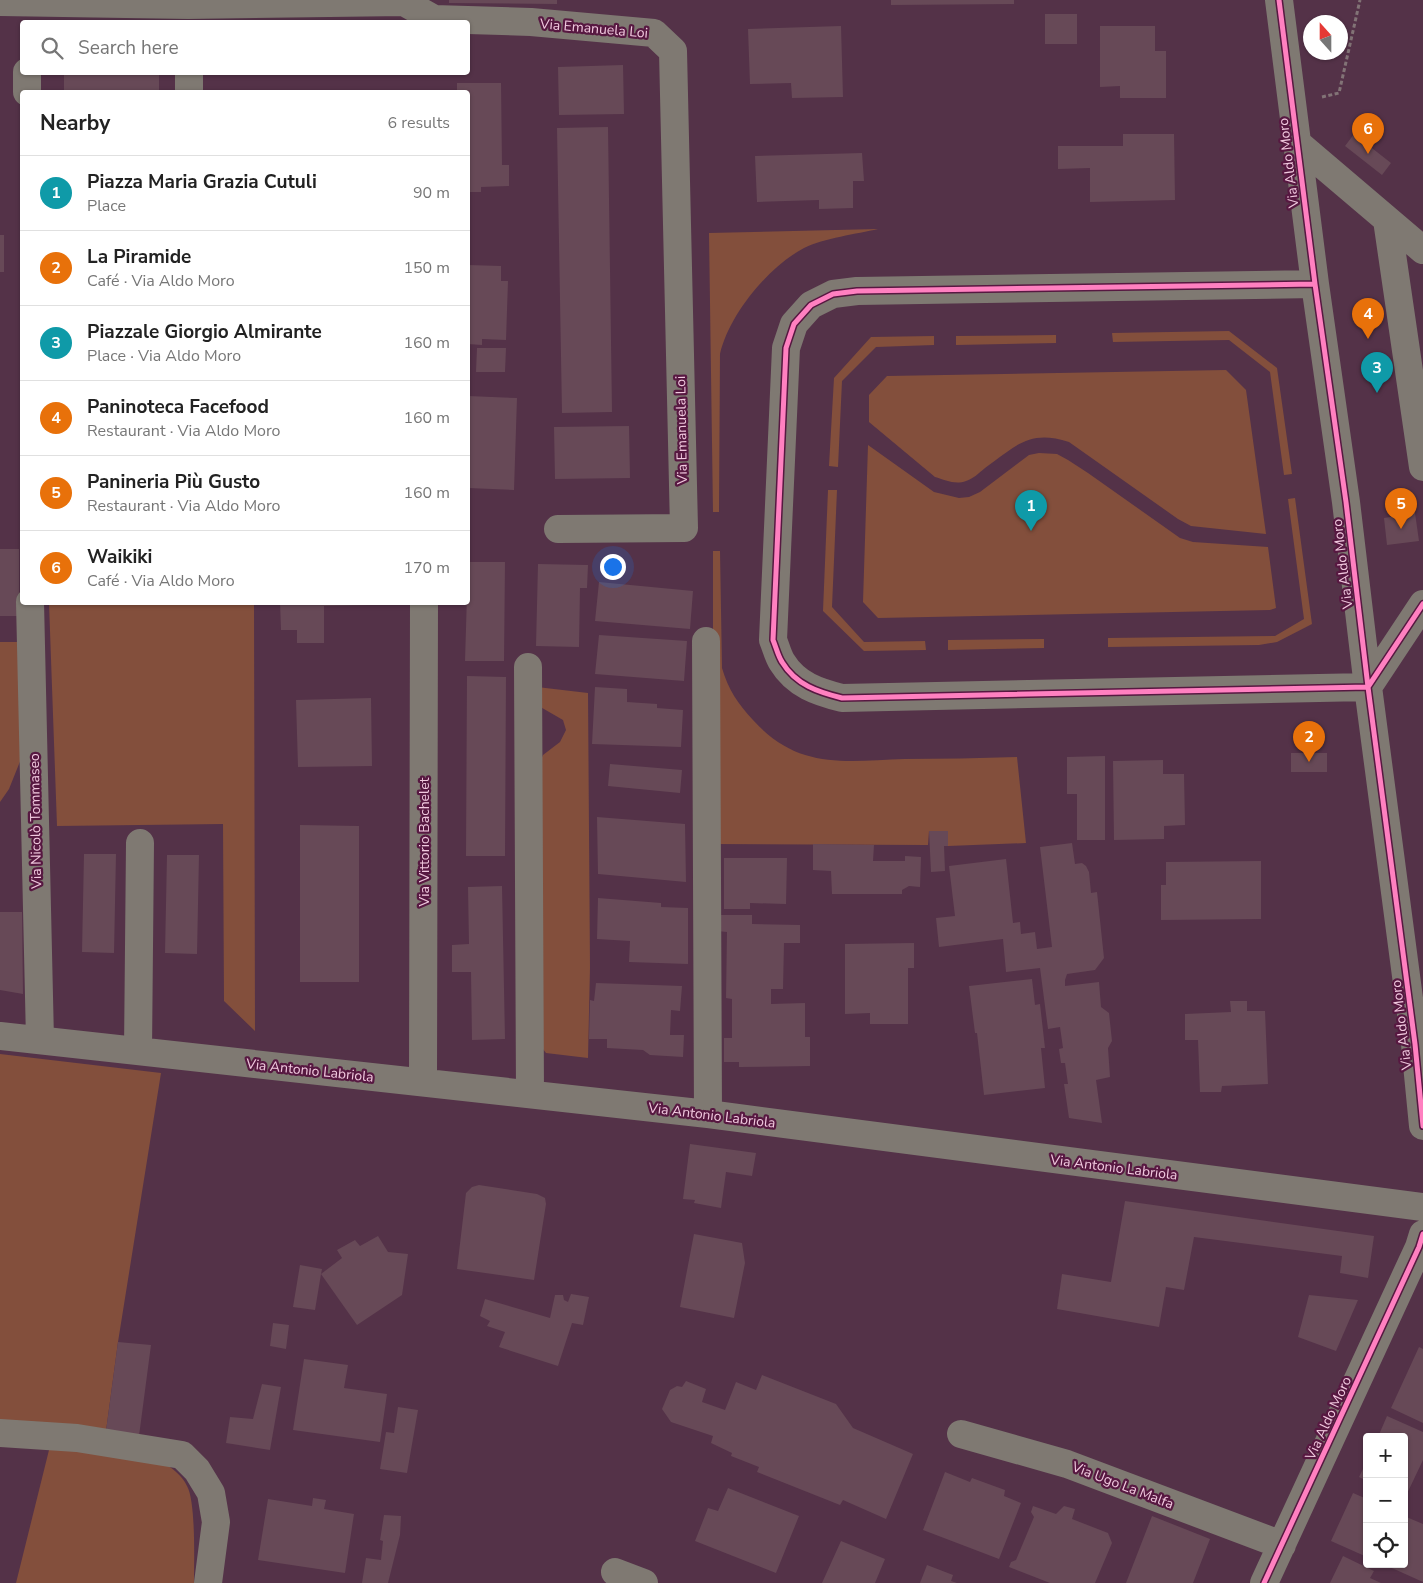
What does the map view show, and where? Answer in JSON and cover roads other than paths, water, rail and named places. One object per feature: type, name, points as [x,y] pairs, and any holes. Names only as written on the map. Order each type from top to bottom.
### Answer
[{"type":"street","name":"Via Aldo Moro","points":[[1279,0],[1315,284],[1346,502],[1368,687],[1416,1004],[1423,1126]]},
{"type":"street","name":"Via Emanuela Loi","points":[[17,9],[189,14],[405,1],[434,19],[466,20]]},
{"type":"street","name":"Via Emanuela Loi","points":[[470,20],[531,22],[654,33],[673,51],[684,528],[558,529]]},
{"type":"street","points":[[27,75],[27,90]]},
{"type":"street","points":[[189,75],[189,90]]},
{"type":"street","points":[[1298,143],[1423,250]]},
{"type":"street","points":[[1387,220],[1423,468]]},
{"type":"street","points":[[1315,284],[858,291],[833,294],[811,305],[794,324],[786,348],[773,640],[782,662],[798,680],[819,693],[842,698],[1368,687],[1423,604]]},
{"type":"street","name":"Via Nicolò Tommaseo","points":[[30,605],[40,1040]]},
{"type":"street","name":"Via Vittorio Bachelet","points":[[423,1082],[424,605]]},
{"type":"street","points":[[702,1113],[706,641]]},
{"type":"street","points":[[520,668],[524,1093]]},
{"type":"street","points":[[138,1051],[140,843]]},
{"type":"street","points":[[694,892],[702,1113]]},
{"type":"street","name":"Via Antonio Labriola","points":[[0,1036],[702,1113],[1423,1207]]},
{"type":"street","name":"Via Aldo Moro","points":[[1264,1583],[1419,1247],[1423,1234]]},
{"type":"street","points":[[0,1433],[77,1438],[182,1456],[197,1470],[211,1492],[216,1522],[208,1583]]},
{"type":"street","name":"Via Ugo La Malfa","points":[[961,1434],[1067,1464],[1282,1545]]},
{"type":"street","points":[[615,1572],[644,1583]]},
{"type":"place","name":"Waikiki","points":[[1368,154]]},
{"type":"place","name":"Paninoteca Facefood","points":[[1368,339]]},
{"type":"place","name":"Piazzale Giorgio Almirante","points":[[1377,393]]},
{"type":"place","name":"Panineria Più Gusto","points":[[1401,529]]},
{"type":"place","name":"Piazza Maria Grazia Cutuli","points":[[1031,531]]},
{"type":"place","name":"La Piramide","points":[[1309,762]]}]
